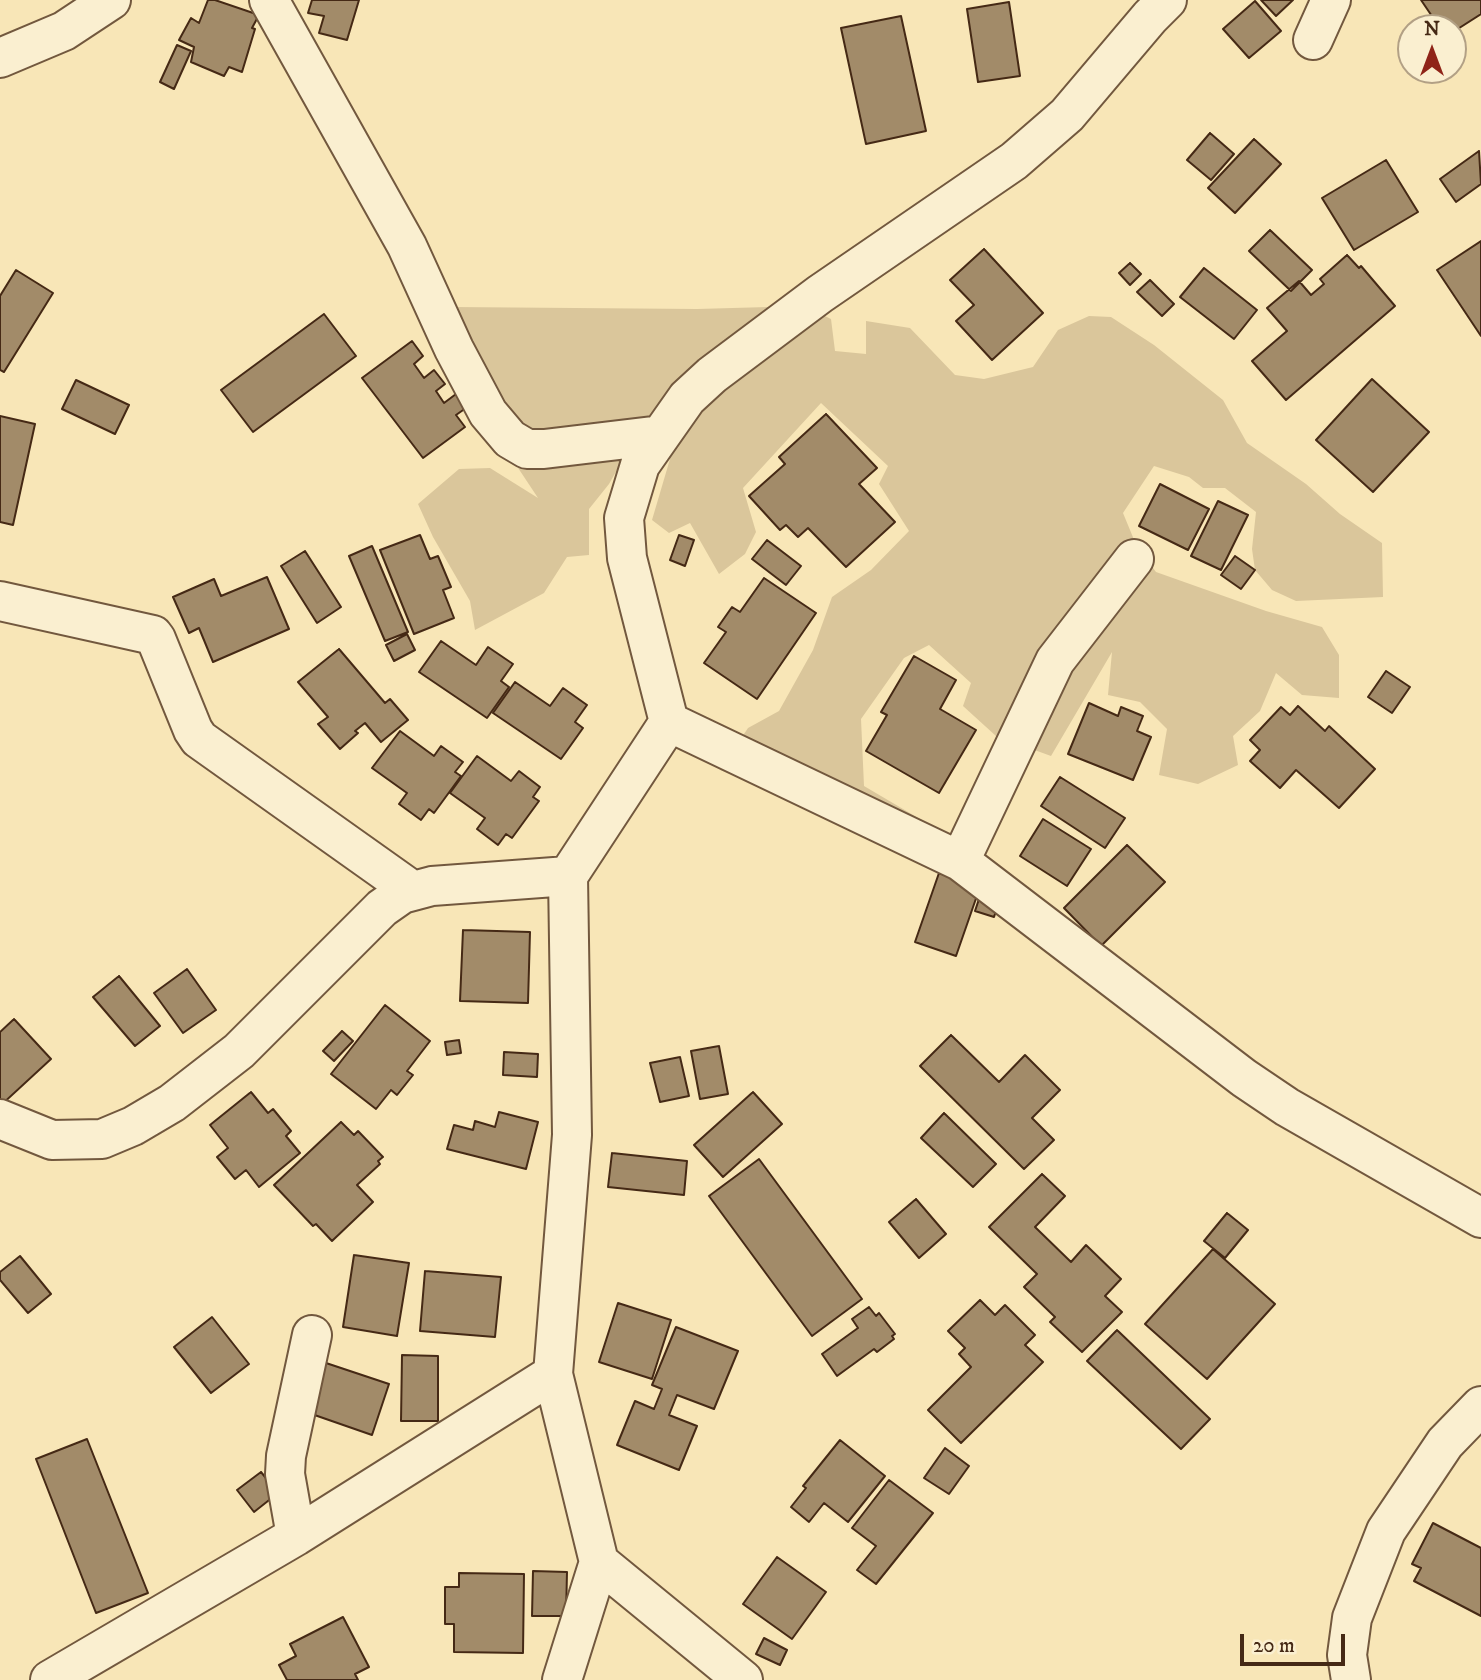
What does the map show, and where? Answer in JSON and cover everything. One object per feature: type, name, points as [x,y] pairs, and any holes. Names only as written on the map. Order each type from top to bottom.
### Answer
[{"type":"street","points":[[0,58],[64,31],[111,0]]},
{"type":"street","points":[[269,0],[407,246],[454,349],[483,402],[510,439],[527,449],[544,449],[661,435]]},
{"type":"street","points":[[1313,40],[1331,0]]},
{"type":"street","points":[[562,1680],[599,1562],[553,1374],[572,1135],[568,876],[669,722],[627,558],[624,518],[640,465],[688,398],[712,375],[820,293],[1014,161],[1066,115],[1153,6]]},
{"type":"street","points":[[960,861],[1055,661],[1134,559]]},
{"type":"street","points":[[0,601],[153,635],[199,739],[413,891]]},
{"type":"street","points":[[669,722],[960,861],[1244,1078],[1286,1107],[1481,1218]]},
{"type":"street","points":[[0,1119],[52,1140],[102,1139],[133,1126],[172,1103],[239,1051],[382,908],[402,894],[432,886],[568,876]]},
{"type":"street","points":[[296,1536],[285,1474],[286,1456],[312,1335]]},
{"type":"street","points":[[50,1680],[296,1536],[553,1374]]},
{"type":"street","points":[[1350,1680],[1348,1655],[1352,1618],[1386,1531],[1445,1443],[1481,1406]]},
{"type":"street","points":[[599,1562],[743,1680]]},
{"type":"shaded area","points":[[804,306],[831,319],[835,351],[866,354],[866,321],[910,328],[955,375],[984,379],[1033,367],[1058,330],[1089,316],[1111,317],[1154,345],[1223,400],[1247,443],[1306,484],[1340,514],[1382,543],[1383,597],[1296,601],[1272,590],[1255,570],[1252,549],[1256,512],[1225,488],[1203,488],[1189,477],[1154,466],[1123,513],[1137,547],[1156,572],[1266,611],[1322,627],[1339,655],[1339,698],[1302,695],[1276,673],[1260,711],[1233,736],[1238,765],[1198,784],[1159,775],[1167,729],[1140,702],[1108,695],[1112,652],[1051,756],[996,736],[963,706],[971,683],[929,645],[904,658],[861,719],[864,786],[959,842],[813,804],[720,770],[748,728],[779,711],[813,650],[832,597],[871,570],[909,531],[879,484],[888,466],[821,403],[743,488],[756,532],[745,554],[719,574],[690,523],[669,533],[652,520],[670,459],[622,461],[609,484],[589,509],[589,555],[567,557],[544,593],[475,630],[470,601],[433,537],[418,504],[459,469],[490,468],[538,498],[418,317],[452,307],[697,309]]},
{"type":"building","points":[[208,0],[259,15],[252,28],[255,29],[242,72],[229,67],[224,76],[191,62],[194,47],[179,40],[191,18],[199,23]]},
{"type":"building","points":[[312,0],[359,0],[347,40],[319,33],[324,16],[308,13]]},
{"type":"building","points":[[1261,0],[1293,0],[1276,16]]},
{"type":"building","points":[[1421,0],[1481,0],[1481,14],[1467,23],[1467,14],[1430,14]]},
{"type":"building","points":[[1255,1],[1281,31],[1249,58],[1223,29]]},
{"type":"building","points":[[1009,2],[1020,76],[978,82],[967,9]]},
{"type":"building","points":[[901,16],[926,131],[866,144],[841,28]]},
{"type":"building","points":[[177,45],[191,51],[174,89],[160,82]]},
{"type":"building","points":[[1210,133],[1234,154],[1211,180],[1187,160]]},
{"type":"building","points":[[1254,139],[1281,164],[1235,213],[1208,188]]},
{"type":"building","points":[[1479,151],[1481,184],[1456,202],[1440,179]]},
{"type":"building","points":[[1386,160],[1418,212],[1354,250],[1322,198]]},
{"type":"building","points":[[1270,230],[1312,270],[1291,291],[1249,251]]},
{"type":"building","points":[[1481,241],[1481,336],[1437,270]]},
{"type":"building","points":[[984,249],[1043,313],[992,360],[956,321],[974,305],[950,280]]},
{"type":"building","points":[[1347,255],[1359,268],[1361,266],[1395,306],[1286,400],[1252,361],[1287,331],[1267,308],[1299,281],[1311,295],[1324,284],[1320,279]]},
{"type":"building","points":[[1130,263],[1141,274],[1130,285],[1119,273]]},
{"type":"building","points":[[1204,268],[1257,310],[1234,339],[1180,297]]},
{"type":"building","points":[[16,270],[53,293],[4,372],[0,370],[0,296]]},
{"type":"building","points":[[1150,280],[1174,304],[1162,316],[1137,292]]},
{"type":"building","points":[[324,314],[356,356],[253,432],[221,390]]},
{"type":"building","points":[[412,341],[423,356],[414,364],[424,378],[434,370],[445,384],[436,391],[444,403],[456,394],[466,408],[456,415],[465,427],[423,458],[362,378]]},
{"type":"building","points":[[1372,379],[1429,432],[1373,492],[1316,440]]},
{"type":"building","points":[[76,380],[129,405],[115,434],[62,409]]},
{"type":"building","points":[[826,414],[877,468],[859,484],[895,522],[846,567],[808,528],[798,537],[786,525],[780,530],[749,496],[785,464],[779,457]]},
{"type":"building","points":[[0,416],[35,424],[13,525],[0,522]]},
{"type":"building","points":[[1160,484],[1209,509],[1188,550],[1139,526]]},
{"type":"building","points":[[1218,501],[1248,515],[1221,570],[1191,556]]},
{"type":"building","points":[[420,535],[430,559],[438,556],[451,587],[443,590],[454,618],[414,634],[380,550]]},
{"type":"building","points":[[679,535],[694,540],[685,566],[670,560]]},
{"type":"building","points":[[767,540],[801,566],[786,585],[752,559]]},
{"type":"building","points":[[372,546],[408,632],[385,641],[349,556]]},
{"type":"building","points":[[305,551],[341,607],[317,623],[281,566]]},
{"type":"building","points":[[1235,556],[1255,570],[1241,589],[1221,575]]},
{"type":"building","points":[[267,577],[289,629],[213,662],[199,628],[189,633],[173,597],[214,579],[221,596]]},
{"type":"building","points":[[764,578],[816,613],[757,699],[704,663],[726,632],[718,627],[732,607],[740,612]]},
{"type":"building","points":[[407,634],[415,650],[394,661],[386,645]]},
{"type":"building","points":[[441,641],[476,665],[488,647],[513,664],[501,681],[509,687],[487,718],[419,672]]},
{"type":"building","points":[[339,649],[385,703],[390,699],[408,720],[381,742],[365,723],[340,749],[318,724],[328,717],[298,682]]},
{"type":"building","points":[[914,656],[956,680],[940,709],[976,730],[939,793],[866,751],[887,715],[881,712]]},
{"type":"building","points":[[1386,671],[1410,687],[1392,713],[1368,697]]},
{"type":"building","points":[[515,682],[550,706],[563,688],[587,705],[575,722],[583,728],[561,759],[493,713]]},
{"type":"building","points":[[1089,703],[1118,716],[1121,707],[1143,716],[1137,731],[1151,737],[1133,780],[1068,754]]},
{"type":"building","points":[[1298,706],[1325,731],[1329,726],[1375,769],[1339,808],[1296,770],[1280,788],[1250,761],[1260,750],[1250,740],[1281,707],[1290,715]]},
{"type":"building","points":[[400,731],[434,756],[441,746],[463,762],[455,772],[461,776],[434,813],[429,809],[421,820],[399,804],[407,793],[372,768]]},
{"type":"building","points":[[477,756],[511,781],[519,771],[540,787],[533,797],[539,801],[512,838],[506,834],[498,845],[477,829],[485,818],[450,793]]},
{"type":"building","points":[[1060,777],[1125,818],[1105,848],[1041,806]]},
{"type":"building","points":[[1043,819],[1091,849],[1067,886],[1020,856]]},
{"type":"building","points":[[1127,845],[1165,882],[1101,946],[1064,908]]},
{"type":"building","points":[[939,873],[980,887],[956,956],[915,942]]},
{"type":"building","points":[[981,893],[1000,899],[994,917],[975,911]]},
{"type":"building","points":[[463,930],[530,932],[528,1003],[460,1001]]},
{"type":"building","points":[[187,969],[216,1010],[183,1033],[154,993]]},
{"type":"building","points":[[119,976],[160,1026],[135,1046],[93,997]]},
{"type":"building","points":[[385,1005],[430,1041],[407,1071],[413,1075],[397,1095],[391,1090],[376,1109],[331,1074]]},
{"type":"building","points":[[14,1019],[51,1059],[0,1106],[0,1032]]},
{"type":"building","points":[[342,1031],[353,1041],[334,1061],[323,1051]]},
{"type":"building","points":[[951,1035],[999,1082],[1025,1055],[1060,1090],[1032,1118],[1054,1140],[1024,1169],[920,1066]]},
{"type":"building","points":[[459,1040],[461,1053],[447,1055],[445,1042]]},
{"type":"building","points":[[719,1046],[728,1094],[700,1099],[691,1051]]},
{"type":"building","points":[[504,1052],[538,1054],[537,1077],[503,1075]]},
{"type":"building","points":[[680,1057],[689,1096],[660,1102],[650,1063]]},
{"type":"building","points":[[251,1092],[268,1113],[273,1109],[291,1131],[286,1136],[300,1153],[259,1187],[246,1170],[235,1179],[217,1157],[228,1148],[210,1125]]},
{"type":"building","points":[[753,1092],[782,1124],[723,1177],[694,1145]]},
{"type":"building","points":[[499,1112],[538,1122],[526,1169],[447,1149],[454,1125],[473,1130],[475,1121],[495,1127]]},
{"type":"building","points":[[944,1113],[996,1164],[973,1187],[921,1138]]},
{"type":"building","points":[[341,1122],[354,1135],[358,1131],[383,1157],[378,1161],[380,1164],[357,1185],[373,1202],[332,1241],[316,1224],[313,1226],[274,1185]]},
{"type":"building","points":[[612,1153],[687,1161],[684,1195],[608,1187]]},
{"type":"building","points":[[759,1159],[862,1299],[812,1336],[709,1196]]},
{"type":"building","points":[[1042,1174],[1065,1196],[1035,1227],[1071,1262],[1086,1245],[1121,1279],[1105,1296],[1122,1312],[1082,1352],[1050,1322],[1055,1317],[1024,1287],[1037,1274],[989,1227]]},
{"type":"building","points":[[916,1199],[946,1234],[919,1258],[889,1222]]},
{"type":"building","points":[[1227,1213],[1248,1230],[1225,1258],[1204,1241]]},
{"type":"building","points":[[1213,1249],[1275,1304],[1207,1379],[1145,1324]]},
{"type":"building","points":[[354,1255],[409,1263],[397,1336],[343,1327]]},
{"type":"building","points":[[20,1256],[51,1294],[28,1313],[0,1280],[0,1272]]},
{"type":"building","points":[[425,1271],[501,1277],[495,1337],[420,1331]]},
{"type":"building","points":[[980,1300],[995,1315],[1005,1305],[1035,1335],[1025,1345],[1043,1362],[961,1443],[928,1410],[971,1367],[959,1354],[965,1348],[948,1331]]},
{"type":"building","points":[[618,1303],[671,1320],[652,1379],[599,1362]]},
{"type":"building","points":[[869,1307],[876,1316],[879,1313],[895,1334],[892,1336],[894,1339],[877,1352],[874,1349],[837,1376],[822,1354],[858,1328],[852,1319]]},
{"type":"building","points":[[212,1317],[249,1364],[211,1393],[174,1347]]},
{"type":"building","points":[[676,1327],[738,1351],[714,1409],[677,1395],[669,1415],[697,1426],[679,1470],[617,1445],[635,1401],[654,1409],[662,1389],[652,1385]]},
{"type":"building","points":[[1117,1330],[1210,1419],[1181,1449],[1087,1361]]},
{"type":"building","points":[[402,1355],[438,1356],[438,1421],[401,1421]]},
{"type":"building","points":[[320,1361],[389,1384],[372,1435],[303,1411]]},
{"type":"building","points":[[87,1439],[148,1593],[96,1613],[36,1459]]},
{"type":"building","points":[[840,1440],[885,1476],[848,1522],[824,1503],[809,1522],[791,1507],[806,1488],[803,1486]]},
{"type":"building","points":[[945,1448],[969,1466],[949,1494],[924,1478]]},
{"type":"building","points":[[261,1472],[278,1493],[254,1512],[237,1490]]},
{"type":"building","points":[[889,1480],[933,1513],[876,1584],[857,1570],[876,1546],[852,1528]]},
{"type":"building","points":[[1433,1523],[1481,1548],[1481,1616],[1414,1581],[1421,1568],[1412,1564]]},
{"type":"building","points":[[777,1557],[826,1592],[792,1639],[743,1604]]},
{"type":"building","points":[[533,1571],[567,1572],[566,1616],[532,1616]]},
{"type":"building","points":[[459,1573],[524,1574],[523,1653],[454,1652],[454,1624],[445,1624],[445,1587],[459,1587]]},
{"type":"building","points":[[343,1617],[369,1667],[355,1674],[358,1680],[287,1680],[279,1665],[296,1656],[290,1644]]},
{"type":"building","points":[[764,1638],[787,1650],[780,1665],[756,1654]]}]
